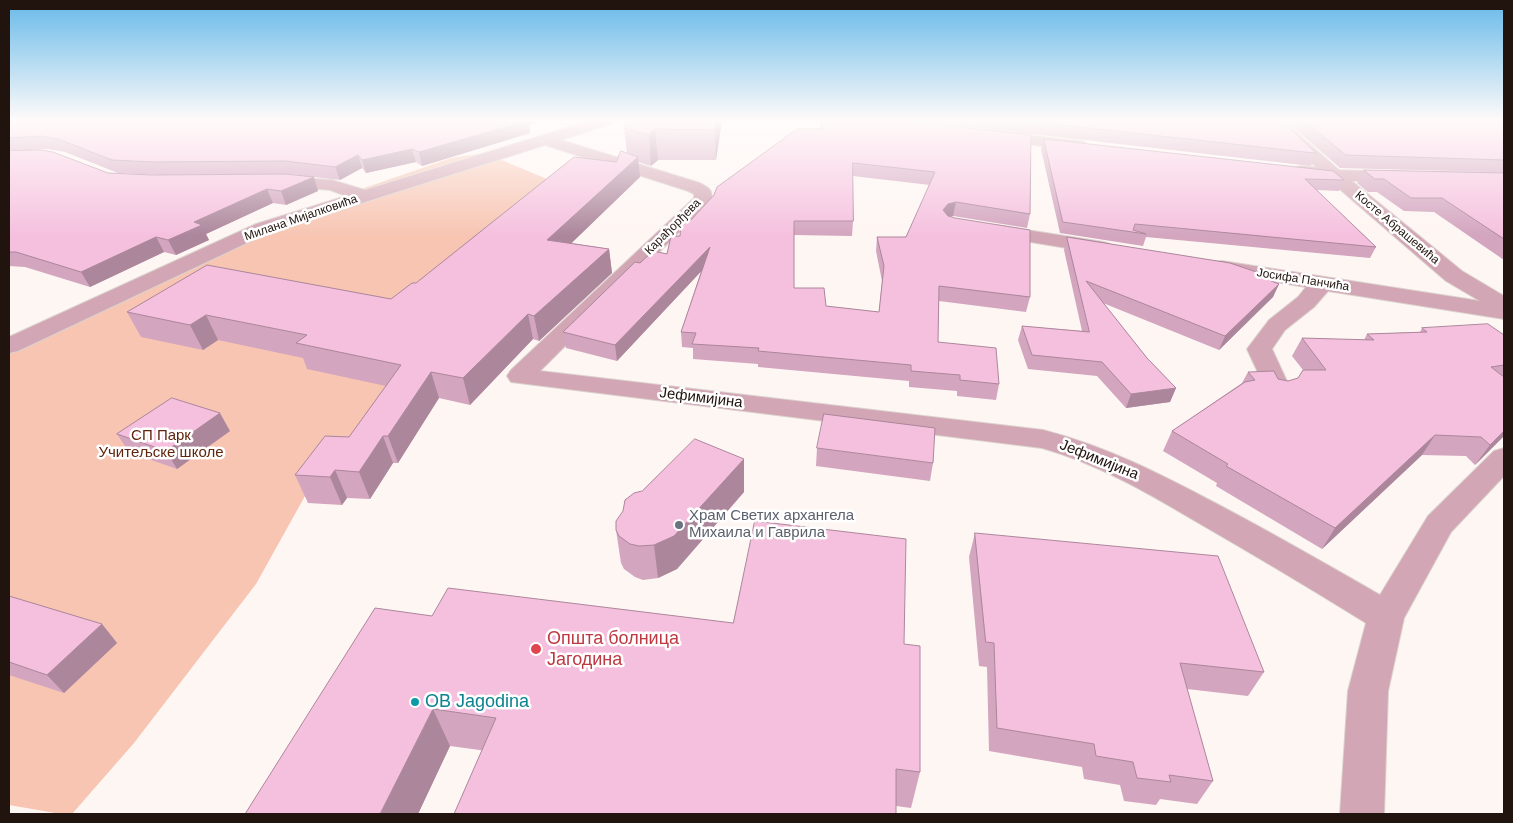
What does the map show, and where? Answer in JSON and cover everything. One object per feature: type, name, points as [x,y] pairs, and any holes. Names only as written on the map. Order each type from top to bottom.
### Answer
[{"type":"street","name":"Милана Мијалковића","points":[[9,346],[134,286],[263,228],[482,159]]},
{"type":"street","name":"Карађорђева","points":[[520,376],[703,199],[703,192],[694,187],[607,159]]},
{"type":"street","name":"Косте Абрашевића","points":[[1317,159],[1454,276],[1504,306]]},
{"type":"street","points":[[1285,169],[1334,175],[1419,177]]},
{"type":"street","points":[[262,181],[290,181],[332,185],[364,196]]},
{"type":"street","points":[[973,227],[1120,251]]},
{"type":"street","name":"Јосифа Панчића","points":[[1199,264],[1504,312]]},
{"type":"street","points":[[1278,390],[1259,349],[1277,325],[1306,302],[1317,290],[1317,282]]},
{"type":"street","name":"Јефимијина","points":[[520,376],[1034,438],[1067,445],[1092,453],[1139,475],[1283,554],[1386,617]]},
{"type":"street","points":[[1362,814],[1368,691],[1386,617],[1439,524],[1504,458]]},
{"type":"green space","name":"СП Парк Учитељске школе","points":[[447,159],[500,159],[566,187],[305,496],[256,584],[134,743],[72,814],[61,814],[9,805],[9,353],[103,304],[353,192]]},
{"type":"building","points":[[9,159],[72,159],[108,173],[152,175],[285,174],[314,177],[281,191],[267,189],[194,222],[202,225],[168,240],[156,237],[81,272],[16,252],[9,252]]},
{"type":"building","points":[[110,159],[350,159],[335,167],[285,161],[153,162]]},
{"type":"building","points":[[571,159],[616,162],[617,159],[635,159],[547,240],[609,249],[534,316],[528,314],[463,378],[431,372],[388,436],[383,436],[359,472],[335,470],[330,477],[295,475],[325,436],[349,437],[401,365],[296,343],[307,335],[206,315],[190,325],[127,312],[207,265],[391,299],[412,283],[416,283]]},
{"type":"building","points":[[755,159],[1031,159],[1030,214],[956,202],[948,204],[943,210],[948,216],[955,218],[1030,230],[1030,297],[939,286],[938,342],[996,348],[999,384],[960,380],[960,375],[911,371],[911,365],[758,351],[759,348],[692,344],[696,333],[681,332],[710,247],[615,345],[563,332],[635,262],[640,263],[653,251],[667,254],[671,236],[680,236],[681,221],[690,221],[714,195],[717,187]],"holes":[[[853,163],[935,172],[906,237],[877,237],[884,266],[879,312],[826,306],[824,288],[794,288],[794,221],[853,221]]]},
{"type":"building","points":[[1049,159],[1228,159],[1333,171],[1344,180],[1305,179],[1376,247],[1135,224],[1133,230],[1146,234],[1063,222]]},
{"type":"building","points":[[1364,170],[1504,173],[1504,239],[1442,198],[1411,198],[1384,179],[1375,179]]},
{"type":"building","points":[[1067,237],[1230,263],[1274,278],[1271,281],[1279,284],[1225,336],[1086,281],[1147,358],[1176,388],[1131,394],[1102,362],[1032,355],[1022,326],[1089,332]]},
{"type":"building","points":[[1488,324],[1504,335],[1504,365],[1491,367],[1504,377],[1504,431],[1490,445],[1481,437],[1435,435],[1335,528],[1226,466],[1228,464],[1172,431],[1245,382],[1255,380],[1248,372],[1274,371],[1278,379],[1288,381],[1298,378],[1303,370],[1326,370],[1302,338],[1374,340],[1367,334],[1427,332],[1422,328]]},
{"type":"building","points":[[172,398],[220,413],[166,451],[117,434]]},
{"type":"building","points":[[824,414],[935,428],[933,463],[817,448]]},
{"type":"building","points":[[695,439],[744,459],[674,536],[654,545],[639,546],[630,544],[619,536],[616,530],[616,521],[623,511],[625,500],[634,493],[642,491]]},
{"type":"building","points":[[755,521],[906,539],[904,644],[920,646],[920,772],[896,769],[896,814],[454,814],[496,718],[433,709],[380,814],[245,814],[375,608],[432,616],[448,588],[733,623]]},
{"type":"building","points":[[975,533],[1218,556],[1264,672],[1180,663],[1213,781],[1169,775],[1171,782],[1137,778],[1133,762],[1096,756],[1094,744],[997,728],[994,643],[986,642]]},
{"type":"building","points":[[9,596],[102,624],[47,675],[9,662]]},
{"type":"place","name":"Храм Светих архангела Михаила и Гаврила","points":[[679,525]]},
{"type":"place","name":"Општа болница Јагодина","points":[[536,649]]},
{"type":"place","name":"OB Jagodina","points":[[415,702]]}]
